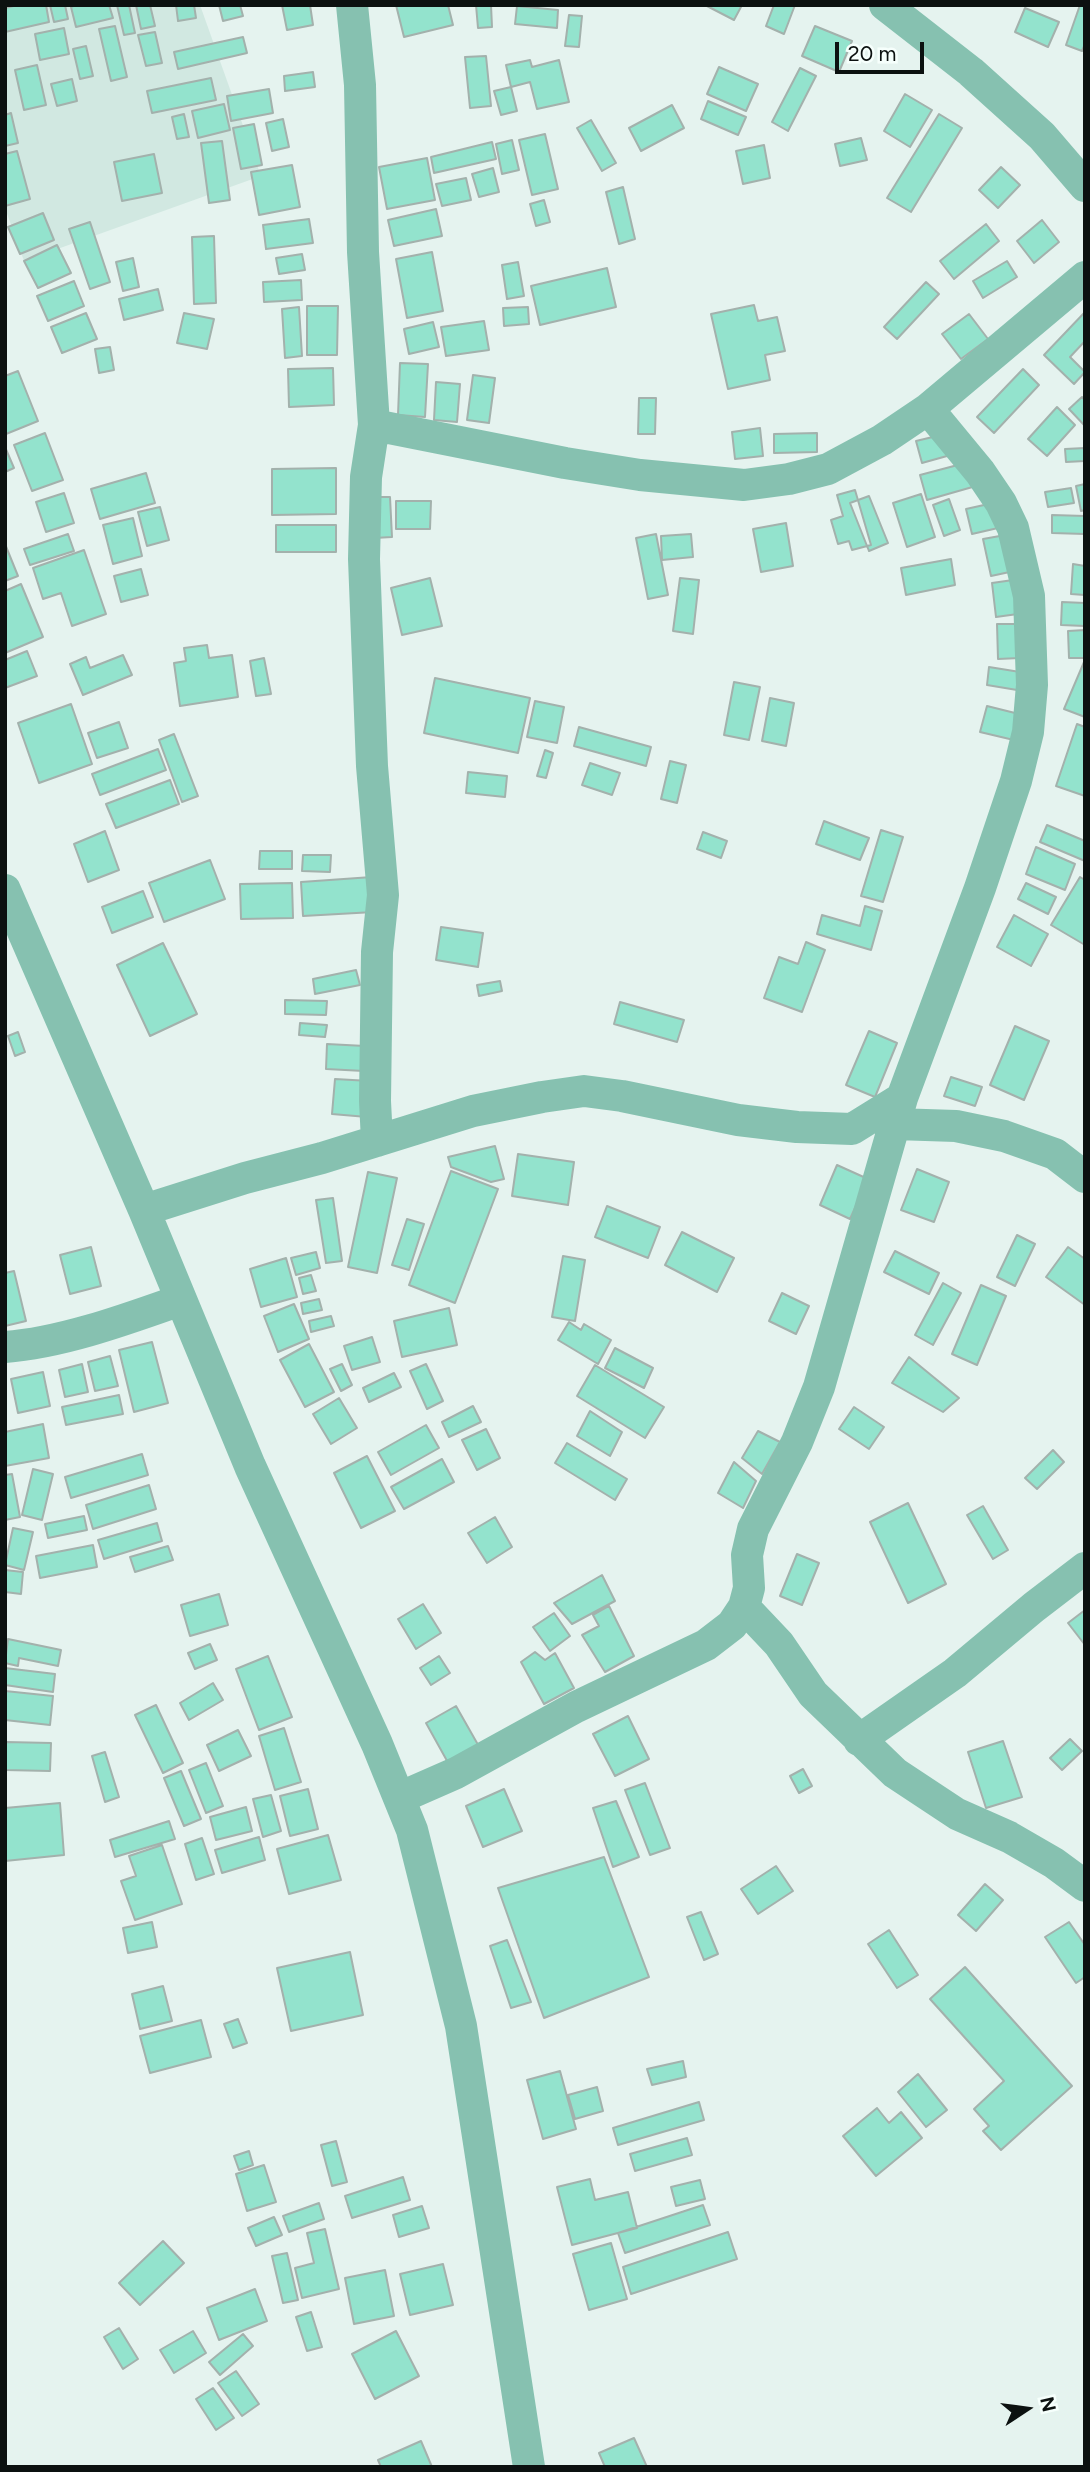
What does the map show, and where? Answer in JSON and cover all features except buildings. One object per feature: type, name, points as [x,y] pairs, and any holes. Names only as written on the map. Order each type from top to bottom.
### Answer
[{"type":"street","points":[[352,5],[360,85],[363,252],[374,425],[366,477],[364,559],[372,766],[383,895],[377,952],[377,1141]]},
{"type":"street","points":[[885,5],[971,72],[1042,136],[1085,186]]},
{"type":"street","points":[[374,425],[577,466],[640,475],[744,485],[789,479],[828,469],[929,409],[1085,277]]},
{"type":"street","points":[[399,1798],[456,1773],[576,1707],[706,1644],[732,1625],[744,1607],[750,1588],[747,1555],[753,1529],[797,1442],[819,1387],[899,1111],[980,888],[1016,781],[1028,732],[1032,685],[1029,596],[1013,528],[1001,503],[980,472],[929,409]]},
{"type":"street","points":[[5,890],[144,1210],[250,1466],[332,1642],[412,1830],[461,2026],[529,2467]]},
{"type":"street","points":[[144,1210],[473,1111],[584,1091],[622,1096],[738,1120],[796,1127],[852,1129],[899,1111],[1004,1136],[1055,1154],[1085,1177]]},
{"type":"street","points":[[852,1129],[881,1172]]},
{"type":"street","points":[[5,1347],[28,1345],[76,1333],[181,1300]]},
{"type":"street","points":[[859,1740],[955,1673],[1085,1568]]},
{"type":"street","points":[[744,1607],[779,1644],[813,1694],[895,1773],[957,1814],[1009,1837],[1054,1863],[1085,1886]]},
{"type":"shaded area","points":[[5,5],[200,5],[261,176],[24,261],[5,208]]}]
